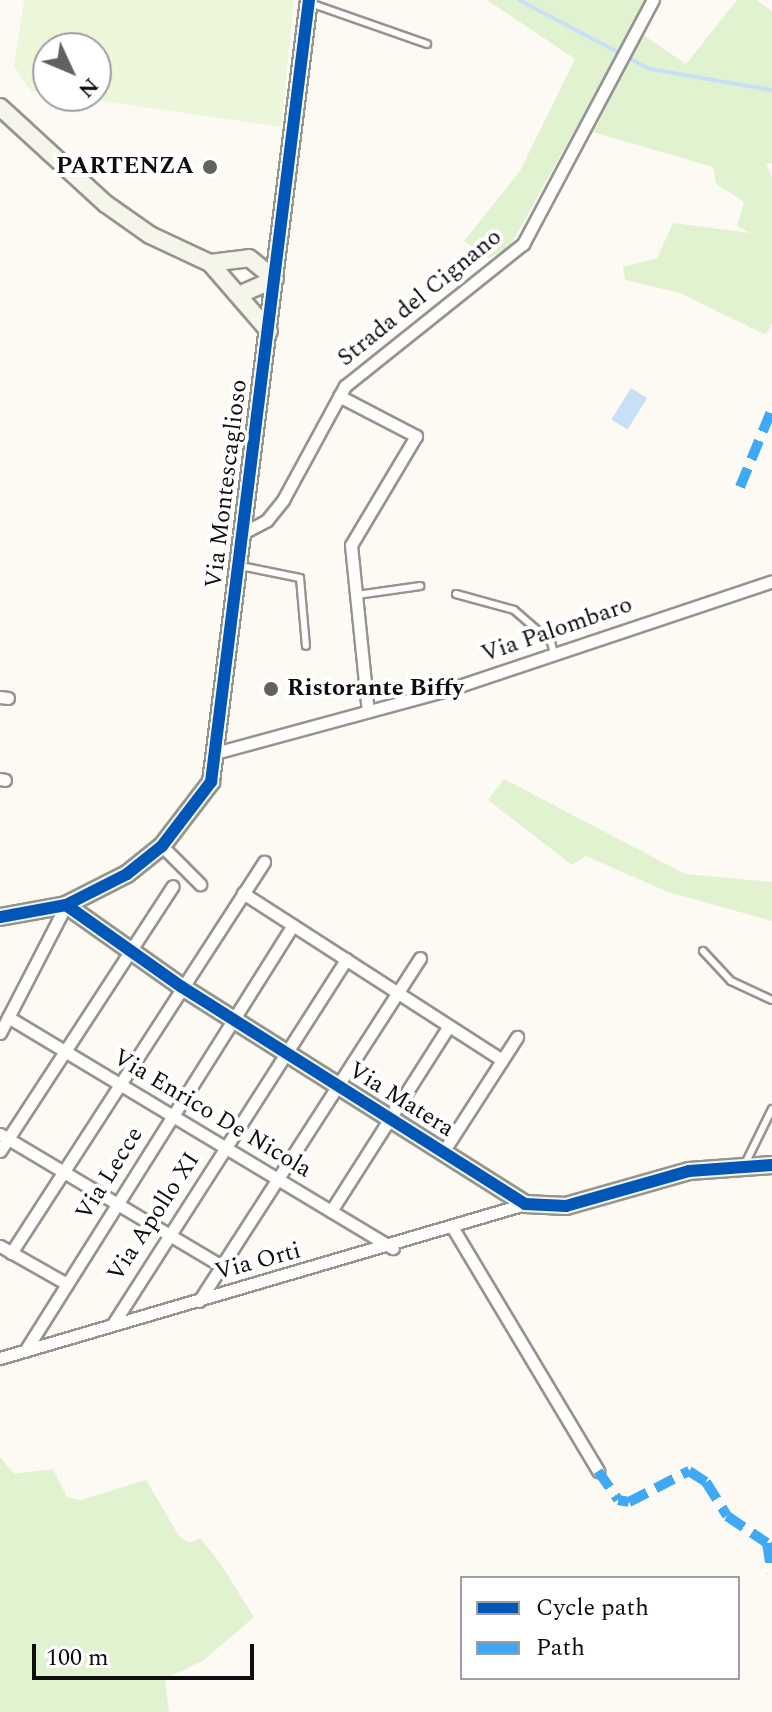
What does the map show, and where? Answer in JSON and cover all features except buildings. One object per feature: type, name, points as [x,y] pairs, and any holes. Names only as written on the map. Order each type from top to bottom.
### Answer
[{"type":"street","name":"Strada del Cignano","points":[[243,533],[267,520],[283,500],[339,396],[377,354],[523,244],[598,109],[653,0]]},
{"type":"street","name":"Via Montescaglioso","points":[[66,905],[162,846],[211,782],[309,2]]},
{"type":"street","points":[[0,107],[106,204],[150,235],[210,263],[241,294],[269,331]]},
{"type":"street","points":[[210,263],[247,257],[279,244]]},
{"type":"street","points":[[241,294],[275,279],[247,257]]},
{"type":"street","points":[[339,396],[416,436],[351,545],[368,711]]},
{"type":"street","name":"Via Palombaro","points":[[215,753],[368,711],[554,654],[772,581]]},
{"type":"street","points":[[162,846],[200,884]]},
{"type":"street","points":[[67,1284],[5,1249],[63,1172],[264,862]]},
{"type":"street","points":[[0,1151],[4,1136],[65,1051],[173,886]]},
{"type":"street","points":[[243,893],[502,1060]]},
{"type":"street","points":[[0,917],[66,905]]},
{"type":"street","points":[[0,1033],[66,905]]},
{"type":"street","name":"Via Matera","points":[[66,905],[129,952],[232,1020],[525,1204],[566,1206],[746,1162]]},
{"type":"street","name":"Via Lecce","points":[[25,1351],[293,925]]},
{"type":"street","points":[[199,1301],[420,958]]},
{"type":"street","name":"Via Apollo XI","points":[[113,1324],[346,959]]},
{"type":"street","name":"Via Enrico De Nicola","points":[[8,1017],[393,1248]]},
{"type":"street","points":[[331,1211],[449,1026]]},
{"type":"street","points":[[443,1152],[517,1037]]},
{"type":"street","points":[[4,1136],[221,1266]]},
{"type":"street","points":[[746,1162],[772,1165]]},
{"type":"street","name":"Via Orti","points":[[0,1358],[393,1248],[525,1204]]},
{"type":"street","points":[[454,1230],[598,1471]]},
{"type":"lane","points":[[309,2],[427,44]]},
{"type":"lane","points":[[239,566],[300,578],[306,646]]},
{"type":"lane","points":[[357,595],[420,586]]},
{"type":"lane","points":[[456,594],[514,610],[551,642],[554,654]]},
{"type":"lane","points":[[703,951],[731,981],[772,1000]]},
{"type":"lane","points":[[746,1162],[772,1109]]},
{"type":"green space","points":[[24,0],[294,0],[281,127],[112,102],[112,32],[32,32],[32,91],[14,66]]},
{"type":"green space","points":[[487,0],[647,0],[509,248],[489,258],[464,241],[520,171],[575,59]]},
{"type":"green space","points":[[737,0],[756,0],[772,11],[772,163],[766,164],[772,177],[772,323],[766,335],[680,293],[625,280],[623,267],[657,258],[673,223],[750,233],[737,226],[744,202],[716,184],[713,167],[593,132],[642,34],[686,64]]},
{"type":"green space","points":[[504,779],[685,874],[772,882],[772,921],[668,892],[586,856],[572,865],[488,800]]},
{"type":"green space","points":[[0,1457],[14,1474],[53,1469],[67,1497],[81,1500],[146,1480],[179,1536],[189,1543],[200,1538],[220,1563],[254,1617],[204,1660],[165,1679],[169,1712],[0,1712]]},
{"type":"water","points":[[631,388],[647,398],[628,429],[611,419]]},
{"type":"waterway","points":[[519,0],[650,69],[772,90]]},
{"type":"marked path","points":[[740,487],[772,409]]},
{"type":"marked path","points":[[598,1471],[618,1500],[629,1502],[689,1471],[706,1482],[727,1516],[767,1543],[772,1573]]},
{"type":"cycle path","points":[[0,917],[66,905],[127,874],[162,846],[211,782],[309,0]]},
{"type":"cycle path","points":[[66,905],[182,987],[525,1204],[566,1206],[689,1171],[772,1165]]},
{"type":"place","name":"PARTENZA","points":[[210,167]]},
{"type":"place","name":"Ristorante Biffy","points":[[271,689]]}]
